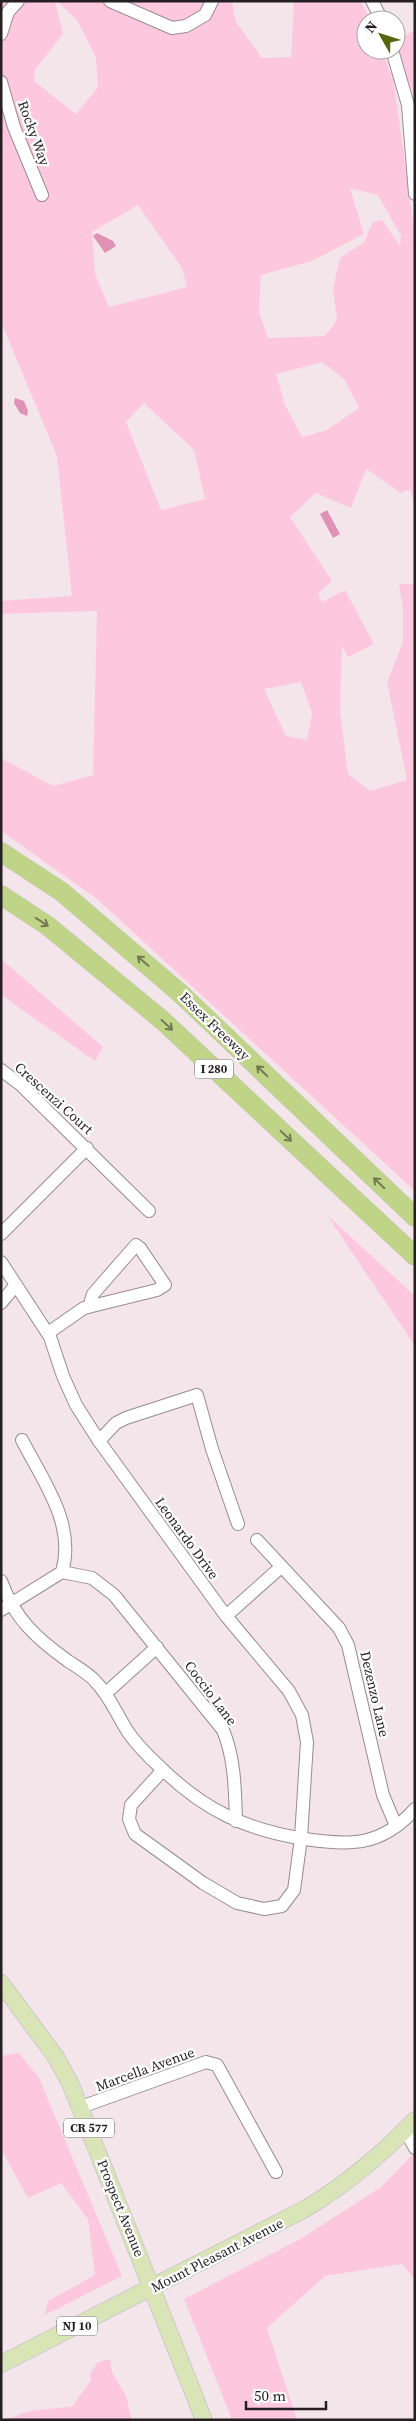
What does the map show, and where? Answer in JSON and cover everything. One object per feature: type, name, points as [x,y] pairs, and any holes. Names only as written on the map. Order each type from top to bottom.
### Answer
[{"type":"highway","name":"Essex Freeway","points":[[1,852],[62,892],[181,994],[415,1217]]},
{"type":"highway","name":"I 280","points":[[1,895],[48,926],[162,1020],[415,1256]]},
{"type":"main road","name":"Prospect Avenue","points":[[1,1982],[56,2057],[81,2108],[204,2420]]},
{"type":"main road","name":"Mount Pleasant Avenue","points":[[1,2364],[305,2210],[335,2192],[364,2170],[410,2125]]},
{"type":"street","points":[[1,34],[8,12],[18,1]]},
{"type":"street","points":[[110,1],[172,28],[186,26],[205,15],[212,1]]},
{"type":"street","points":[[395,60],[408,105],[415,194]]},
{"type":"street","name":"Rocky Way","points":[[1,82],[14,127],[42,195]]},
{"type":"street","name":"Crescenzi Court","points":[[1,1070],[22,1085],[149,1211]]},
{"type":"street","name":"Crescenzi Court","points":[[1,1234],[87,1148]]},
{"type":"street","points":[[48,1333],[69,1317],[89,1307],[157,1290],[164,1285],[140,1248],[136,1245],[93,1294],[89,1307]]},
{"type":"street","name":"Leonardo Drive","points":[[1,1262],[15,1286],[48,1333],[73,1398],[99,1441],[226,1616],[289,1691],[302,1715],[307,1742],[300,1838],[294,1890],[282,1906],[264,1909],[237,1903],[202,1883],[136,1834],[129,1818],[131,1805],[163,1770]]},
{"type":"street","points":[[1,1303],[15,1286]]},
{"type":"street","points":[[99,1441],[116,1423],[126,1418],[197,1395],[212,1449],[238,1524]]},
{"type":"street","points":[[6,1607],[62,1572],[67,1556],[63,1521],[22,1440]]},
{"type":"street","name":"Dezenzo Lane","points":[[257,1540],[339,1628],[348,1644],[383,1795],[396,1826]]},
{"type":"street","points":[[226,1616],[281,1567]]},
{"type":"street","name":"Coccio Lane","points":[[62,1572],[79,1574],[103,1584],[157,1647],[223,1730],[230,1748],[233,1764],[236,1821]]},
{"type":"street","points":[[1,1581],[6,1607],[39,1640],[94,1679],[106,1693],[129,1733],[163,1770],[204,1804],[236,1821],[266,1832],[352,1844],[382,1836],[415,1809]]},
{"type":"street","points":[[106,1693],[157,1647]]},
{"type":"street","name":"Marcella Avenue","points":[[81,2108],[206,2062],[217,2066],[276,2172]]},
{"type":"street","points":[[410,2125],[415,2148]]},
{"type":"shaded area","points":[[1,1],[55,1],[63,34],[35,70],[34,81],[76,114],[98,87],[96,58],[77,20],[57,1],[232,1],[236,22],[262,58],[291,57],[294,1],[360,1],[365,10],[356,10],[356,60],[386,60],[394,83],[415,237],[415,508],[410,489],[401,493],[366,469],[351,508],[316,493],[290,517],[332,581],[318,594],[322,602],[345,590],[374,644],[348,657],[339,640],[342,646],[340,712],[348,774],[370,791],[407,780],[387,682],[403,642],[403,609],[399,584],[415,584],[415,1191],[97,899],[1,831],[1,758],[53,786],[93,775],[97,611],[1,614],[1,601],[72,596],[57,456],[1,322]],"holes":[[[350,188],[378,195],[401,236],[400,246],[382,220],[373,222],[364,242],[340,258],[333,288],[337,320],[325,336],[268,338],[259,312],[261,275],[312,261],[364,234]],[[138,205],[182,268],[187,287],[109,307],[95,274],[92,232]],[[322,362],[344,379],[359,408],[327,430],[302,437],[285,405],[276,374]],[[144,403],[194,450],[205,499],[161,510],[126,422]],[[301,682],[312,713],[307,740],[286,736],[264,689]]]},
{"type":"shaded area","points":[[415,30],[414,96],[400,60],[406,60],[406,35]]},
{"type":"shaded area","points":[[97,233],[113,241],[116,246],[105,253],[93,236]]},
{"type":"shaded area","points":[[15,398],[24,401],[28,411],[27,416],[20,413],[14,403]]},
{"type":"shaded area","points":[[327,510],[340,534],[333,538],[320,514]]},
{"type":"shaded area","points":[[1,959],[103,1047],[95,1061],[1,995]]},
{"type":"shaded area","points":[[327,1215],[415,1296],[415,1346]]},
{"type":"shaded area","points":[[19,2053],[39,2078],[122,2276],[45,2315],[48,2301],[95,2275],[88,2219],[61,2183],[28,2198],[1,2149],[1,2056]]},
{"type":"shaded area","points":[[415,2152],[415,2280],[402,2264],[325,2276],[267,2328],[297,2420],[232,2420],[184,2299],[302,2238],[381,2187]]},
{"type":"shaded area","points":[[110,2359],[112,2372],[126,2396],[132,2420],[1,2420],[26,2412],[73,2406],[91,2380],[90,2374],[98,2362]]}]
